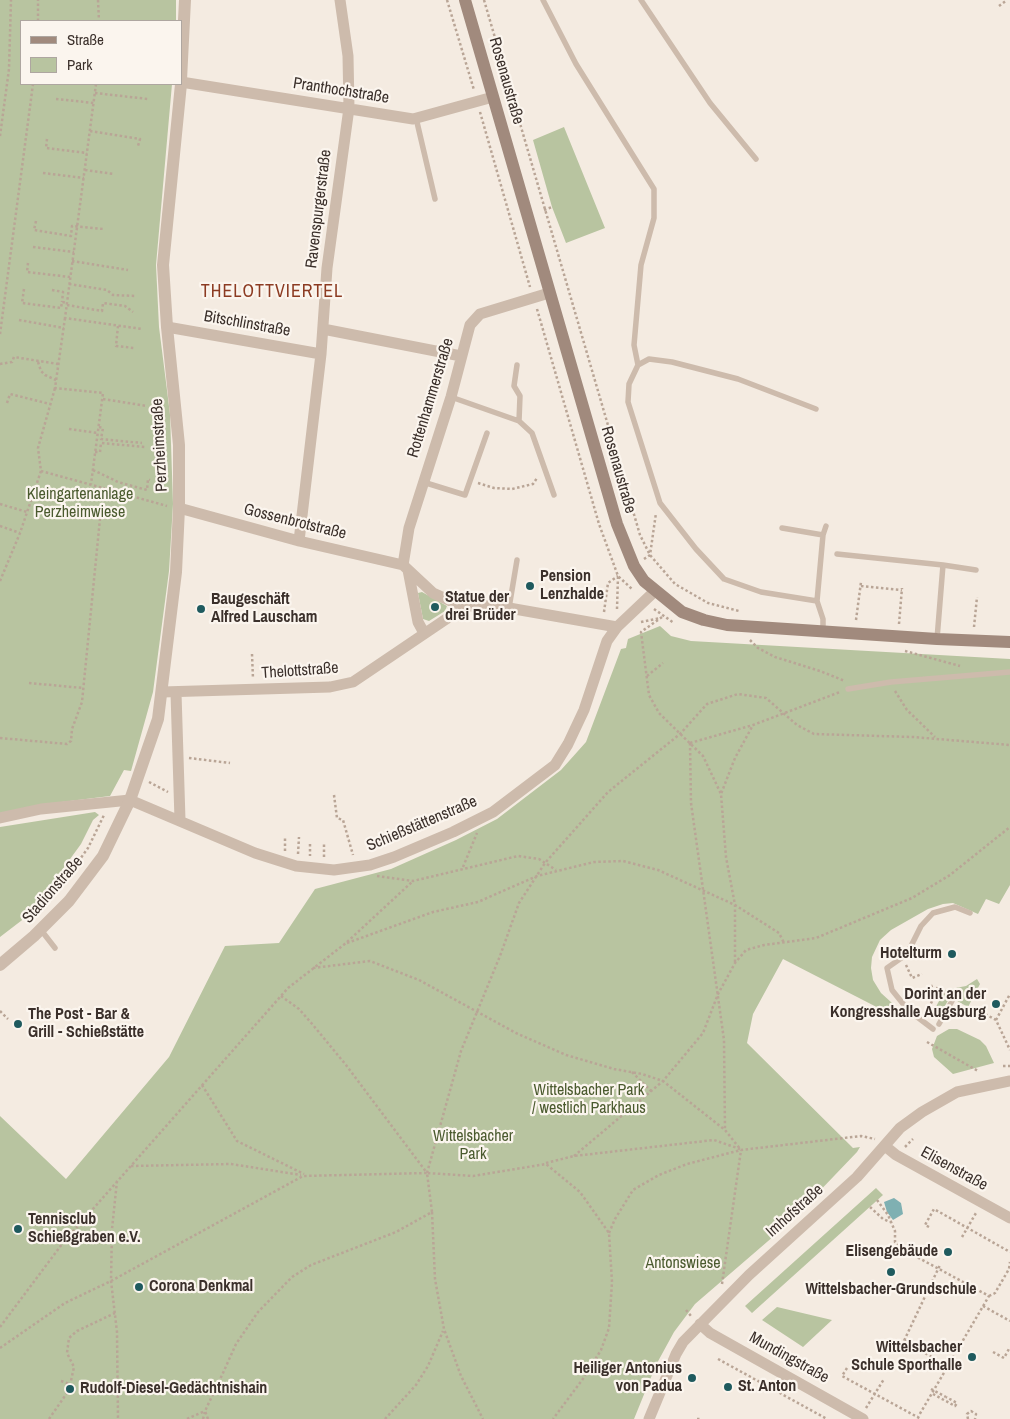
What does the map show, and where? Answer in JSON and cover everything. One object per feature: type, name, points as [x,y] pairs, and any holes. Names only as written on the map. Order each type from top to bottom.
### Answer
[{"type":"main road","name":"Rosenaustraße","points":[[465,0],[617,524],[634,566],[644,581],[682,612],[704,620],[727,625],[1010,642]]},
{"type":"street","name":"Perzheimstraße","points":[[182,62],[185,0]]},
{"type":"street","name":"Ravenspurgerstraße","points":[[299,541],[321,354],[327,268],[349,108],[348,56],[340,0]]},
{"type":"street","name":"Pranthochstraße","points":[[182,82],[416,118],[493,97]]},
{"type":"street","name":"Perzheimstraße","points":[[130,800],[158,719],[176,572],[179,445],[167,327],[163,265],[181,85]]},
{"type":"street","name":"Rottenhammerstraße","points":[[405,568],[409,528],[451,398],[470,325],[480,314],[549,293]]},
{"type":"street","name":"Bitschlinstraße","points":[[167,327],[321,354]]},
{"type":"street","points":[[323,329],[461,356]]},
{"type":"street","name":"Gossenbrotstraße","points":[[179,508],[405,568]]},
{"type":"street","points":[[405,568],[434,592],[464,607],[481,605],[509,608],[617,627]]},
{"type":"street","points":[[405,568],[418,622],[424,633]]},
{"type":"street","name":"Schießstättenstraße","points":[[0,818],[41,809],[130,800],[255,853],[297,866],[334,870],[370,865],[394,857],[453,832],[492,812],[555,765],[584,710],[607,641],[617,627],[655,591]]},
{"type":"street","name":"Thelottstraße","points":[[162,692],[330,687],[353,682],[464,607]]},
{"type":"street","points":[[176,693],[180,820]]},
{"type":"street","name":"Stadionstraße","points":[[0,965],[41,930],[69,901],[103,856],[130,800]]},
{"type":"street","name":"Imhofstraße","points":[[649,1419],[676,1354],[696,1320],[749,1275],[857,1177],[900,1128],[922,1112],[956,1092],[1010,1081]]},
{"type":"street","name":"Elisenstraße","points":[[885,1146],[896,1156],[1010,1218]]},
{"type":"street","name":"Mundingstraße","points":[[696,1320],[710,1333],[865,1414]]},
{"type":"lane","points":[[542,0],[576,64],[654,189],[654,218],[642,266],[634,345],[638,365]]},
{"type":"lane","points":[[641,0],[710,104],[756,159]]},
{"type":"lane","points":[[416,118],[435,199]]},
{"type":"lane","points":[[816,409],[738,379],[672,362],[649,359],[638,365],[629,384],[628,402],[660,503],[686,538],[724,578],[761,592],[817,601]]},
{"type":"lane","points":[[516,365],[514,386],[520,396],[519,421]]},
{"type":"lane","points":[[451,398],[519,421],[532,433],[554,496]]},
{"type":"lane","points":[[423,482],[466,496],[486,434]]},
{"type":"lane","points":[[823,630],[824,619],[817,601],[823,535],[826,526]]},
{"type":"lane","points":[[782,528],[823,535]]},
{"type":"lane","points":[[837,554],[976,570]]},
{"type":"lane","points":[[509,608],[517,560]]},
{"type":"lane","points":[[937,639],[943,566]]},
{"type":"lane","points":[[848,689],[891,682],[1010,672]]},
{"type":"lane","points":[[933,1029],[908,1010],[892,990],[887,968],[908,954],[921,926],[932,913],[955,907],[970,913]]},
{"type":"lane","points":[[41,930],[55,948]]},
{"type":"lane","points":[[939,1024],[952,1001]]},
{"type":"path","points":[[0,136],[9,69],[11,0]]},
{"type":"path","points":[[38,0],[38,20]]},
{"type":"path","points":[[98,0],[98,20]]},
{"type":"path","name":"Rosenaustraße","points":[[484,0],[633,517],[650,555],[662,570],[681,588],[708,603],[742,612]]},
{"type":"path","points":[[999,6],[1007,0]]},
{"type":"path","points":[[0,334],[34,85]]},
{"type":"path","points":[[0,581],[20,533],[41,471],[38,448],[55,388],[59,364],[96,85]]},
{"type":"path","points":[[95,93],[148,99]]},
{"type":"path","points":[[56,99],[94,103]]},
{"type":"path","points":[[90,132],[140,139],[138,146]]},
{"type":"path","points":[[47,139],[46,148],[87,153]]},
{"type":"path","points":[[85,170],[114,174]]},
{"type":"path","points":[[42,172],[84,178]]},
{"type":"path","points":[[544,210],[552,206]]},
{"type":"path","points":[[36,221],[34,230],[71,236],[72,226],[104,230]]},
{"type":"path","points":[[33,247],[74,252]]},
{"type":"path","points":[[72,261],[128,270]]},
{"type":"path","points":[[28,263],[27,272],[70,277]]},
{"type":"path","points":[[69,284],[107,290],[113,295],[135,296]]},
{"type":"path","points":[[24,289],[22,303],[61,308],[63,292],[52,290]]},
{"type":"path","points":[[62,302],[102,311],[103,303],[125,306],[133,312]]},
{"type":"path","points":[[65,318],[142,329]]},
{"type":"path","points":[[19,320],[64,328]]},
{"type":"path","points":[[118,326],[116,346],[134,348]]},
{"type":"path","points":[[0,364],[12,362],[14,357],[59,364]]},
{"type":"path","points":[[38,361],[38,367],[45,375],[56,380]]},
{"type":"path","points":[[55,388],[103,393],[91,484]]},
{"type":"path","points":[[7,402],[10,394],[50,404]]},
{"type":"path","points":[[102,399],[148,406]]},
{"type":"path","points":[[99,427],[103,428],[101,438],[142,443]]},
{"type":"path","points":[[70,429],[98,434]]},
{"type":"path","points":[[96,452],[100,452],[101,443],[145,447]]},
{"type":"path","points":[[470,480],[494,488],[525,487],[533,484],[545,466]]},
{"type":"path","points":[[93,470],[118,482],[147,490],[148,479],[150,480]]},
{"type":"path","points":[[41,471],[179,508]]},
{"type":"path","points":[[0,738],[68,744],[72,740],[72,729],[82,702],[103,488]]},
{"type":"path","points":[[650,555],[660,503]]},
{"type":"path","points":[[0,504],[27,512]]},
{"type":"path","points":[[0,526],[20,533]]},
{"type":"path","points":[[602,625],[608,583],[618,576],[617,627]]},
{"type":"path","points":[[856,622],[861,584],[902,589],[899,619]]},
{"type":"path","points":[[973,631],[977,597]]},
{"type":"path","points":[[662,617],[641,632],[649,695],[659,712],[703,756],[722,794]]},
{"type":"path","points":[[848,621],[864,622]]},
{"type":"path","points":[[890,624],[909,626]]},
{"type":"path","points":[[747,637],[758,648],[775,656],[820,670],[846,682]]},
{"type":"path","points":[[900,650],[966,668]]},
{"type":"path","points":[[252,654],[253,690]]},
{"type":"path","points":[[646,676],[663,662]]},
{"type":"path","points":[[891,682],[907,710],[936,738]]},
{"type":"path","points":[[29,683],[83,688]]},
{"type":"path","points":[[690,743],[753,725],[782,712],[848,689]]},
{"type":"path","points":[[483,1419],[461,1376],[444,1329],[435,1279],[432,1212],[427,1173],[461,1051],[476,1010],[500,956],[519,903],[545,863],[608,792],[680,734],[707,704],[738,694],[766,698],[797,725],[814,734],[936,738],[1010,745]]},
{"type":"path","points":[[735,963],[735,905],[724,841],[722,794],[735,758],[753,725]]},
{"type":"path","points":[[690,743],[691,803],[724,1040],[726,1130]]},
{"type":"path","points":[[178,757],[230,763]]},
{"type":"path","points":[[138,778],[151,782],[179,799]]},
{"type":"path","points":[[334,795],[337,818],[343,820],[353,858]]},
{"type":"path","name":"Stadionstraße","points":[[48,904],[88,848],[111,801]]},
{"type":"path","points":[[463,867],[477,834],[492,812]]},
{"type":"path","points":[[574,1156],[663,1081],[703,1033],[718,994],[735,963],[746,950],[816,938],[912,898],[950,875],[1010,827]]},
{"type":"path","points":[[297,866],[299,837]]},
{"type":"path","points":[[369,875],[413,880],[463,867],[518,856],[539,859],[556,870]]},
{"type":"path","points":[[346,943],[433,912],[478,902],[537,876],[556,870],[594,862],[623,861],[658,870],[735,905],[779,933],[784,943]]},
{"type":"path","points":[[0,1327],[62,1244],[280,996],[312,968],[346,943],[413,880]]},
{"type":"path","points":[[902,957],[912,978],[922,974]]},
{"type":"path","points":[[312,968],[370,961],[419,980],[516,1033],[566,1055],[663,1081],[726,1130],[741,1150],[721,1288]]},
{"type":"path","points":[[932,984],[935,996]]},
{"type":"path","points":[[922,1020],[935,996],[938,985]]},
{"type":"path","points":[[935,996],[943,991]]},
{"type":"path","points":[[996,1020],[1010,994]]},
{"type":"path","points":[[280,996],[299,1009],[313,1025],[346,1065],[427,1173]]},
{"type":"path","points":[[972,1008],[996,1020],[1010,1050]]},
{"type":"path","points":[[0,1011],[8,1019]]},
{"type":"path","points":[[927,1042],[978,1071]]},
{"type":"path","points":[[1003,1066],[1010,1066]]},
{"type":"path","points":[[630,1071],[652,1092]]},
{"type":"path","points":[[202,1085],[237,1141],[304,1175]]},
{"type":"path","points":[[553,1419],[585,1376],[601,1350],[609,1328],[612,1282],[609,1233],[615,1219],[633,1190],[659,1175],[687,1164],[741,1150],[861,1136],[876,1139],[885,1146]]},
{"type":"path","points":[[130,1166],[230,1164],[304,1175],[427,1173],[473,1176],[546,1164],[574,1156],[714,1140],[741,1150]]},
{"type":"path","points":[[546,1164],[580,1192],[609,1233]]},
{"type":"path","points":[[0,1348],[65,1303],[111,1282],[304,1175]]},
{"type":"path","points":[[118,1179],[112,1229],[111,1282],[115,1313],[118,1419]]},
{"type":"path","points":[[877,1200],[895,1231],[895,1242],[902,1249],[940,1266],[989,1296]]},
{"type":"path","points":[[870,1207],[883,1219],[890,1222]]},
{"type":"path","points":[[930,1227],[925,1225],[934,1209],[1010,1252]]},
{"type":"path","points":[[203,1419],[236,1344],[258,1312],[292,1277],[311,1265],[396,1232],[432,1212]]},
{"type":"path","points":[[962,1237],[977,1212]]},
{"type":"path","points":[[847,1368],[842,1376],[920,1418],[983,1306],[989,1296],[995,1293],[1009,1269],[1010,1262]]},
{"type":"path","points":[[902,1345],[940,1266]]},
{"type":"path","points":[[983,1306],[1010,1321]]},
{"type":"path","points":[[686,1310],[696,1320]]},
{"type":"path","points":[[49,1419],[60,1406],[70,1384],[74,1367],[68,1353],[69,1338],[77,1331],[115,1313]]},
{"type":"path","points":[[385,1419],[416,1384],[428,1366],[444,1329]]},
{"type":"path","points":[[904,1340],[948,1367]]},
{"type":"path","points":[[993,1352],[1004,1358],[1010,1347]]},
{"type":"path","points":[[718,1359],[819,1417],[826,1419]]},
{"type":"path","points":[[951,1361],[961,1367]]},
{"type":"path","points":[[865,1414],[884,1379]]},
{"type":"path","points":[[61,1381],[70,1384]]},
{"type":"path","points":[[931,1389],[957,1403],[955,1406],[933,1394]]},
{"type":"path","points":[[186,1419],[206,1411]]},
{"type":"path","points":[[206,1411],[208,1419]]},
{"type":"path","points":[[968,1419],[967,1414],[971,1411],[976,1414],[975,1419]]},
{"type":"green space","name":"Kleingartenanlage Perzheimwiese","points":[[0,0],[176,0],[176,20],[20,20],[20,85],[172,85],[156,265],[159,327],[170,414],[173,504],[169,571],[153,692],[131,771],[124,770],[110,796],[38,805],[0,814]]},
{"type":"green space","points":[[564,127],[605,228],[566,243],[552,207],[533,140]]},
{"type":"green space","points":[[422,592],[447,606],[445,611],[429,621],[423,619],[418,593]]},
{"type":"green space","name":"Wittelsbacher Park","points":[[660,626],[671,636],[691,641],[1010,659],[1010,885],[999,904],[986,899],[978,914],[953,903],[943,904],[928,909],[891,930],[880,940],[872,957],[873,980],[881,993],[902,1012],[900,1019],[783,959],[753,1014],[747,1043],[853,1148],[860,1147],[857,1152],[789,1223],[695,1304],[674,1332],[656,1365],[634,1419],[0,1419],[0,1116],[66,1179],[169,1057],[225,946],[279,943],[315,889],[391,869],[456,840],[497,819],[561,770],[586,742],[621,649],[626,648],[628,639]]},
{"type":"green space","points":[[95,812],[99,815],[93,820],[81,844],[30,914],[0,937],[0,827]]},
{"type":"green space","points":[[977,979],[980,984],[968,1007],[950,997],[938,1018],[932,1014],[945,990],[966,986]]},
{"type":"green space","points":[[949,1029],[957,1029],[980,1040],[986,1046],[994,1063],[953,1074],[934,1057],[932,1049],[937,1036]]},
{"type":"green space","points":[[876,1188],[883,1195],[752,1313],[745,1306]]},
{"type":"green space","points":[[777,1307],[832,1320],[803,1347],[762,1320]]},
{"type":"water","points":[[894,1198],[901,1203],[903,1214],[893,1220],[887,1212],[884,1202]]},
{"type":"place","name":"Pension Lenzhalde","points":[[530,586]]},
{"type":"place","name":"Statue der drei Brüder","points":[[435,607]]},
{"type":"place","name":"Baugeschäft Alfred Lauscham","points":[[201,609]]},
{"type":"place","name":"Hotelturm","points":[[952,954]]},
{"type":"place","name":"Dorint an der Kongresshalle Augsburg","points":[[996,1004]]},
{"type":"place","name":"The Post - Bar & Grill - Schießstätte","points":[[18,1024]]},
{"type":"place","name":"Tennisclub Schießgraben e.V.","points":[[18,1229]]},
{"type":"place","name":"Elisengebäude","points":[[948,1252]]},
{"type":"place","name":"Wittelsbacher-Grundschule","points":[[891,1272]]},
{"type":"place","name":"Corona Denkmal","points":[[139,1287]]},
{"type":"place","name":"Wittelsbacher Schule Sporthalle","points":[[972,1357]]},
{"type":"place","name":"Heiliger Antonius von Padua","points":[[692,1378]]},
{"type":"place","name":"St. Anton","points":[[728,1387]]},
{"type":"place","name":"Rudolf-Diesel-Gedächtnishain","points":[[70,1389]]},
{"type":"district","name":"THELOTTVIERTEL","points":[[272,292]]},
{"type":"park label","name":"Wittelsbacher Park / westlich Parkhaus","points":[[589,1100]]},
{"type":"park label","name":"Antonswiese","points":[[683,1264]]}]
